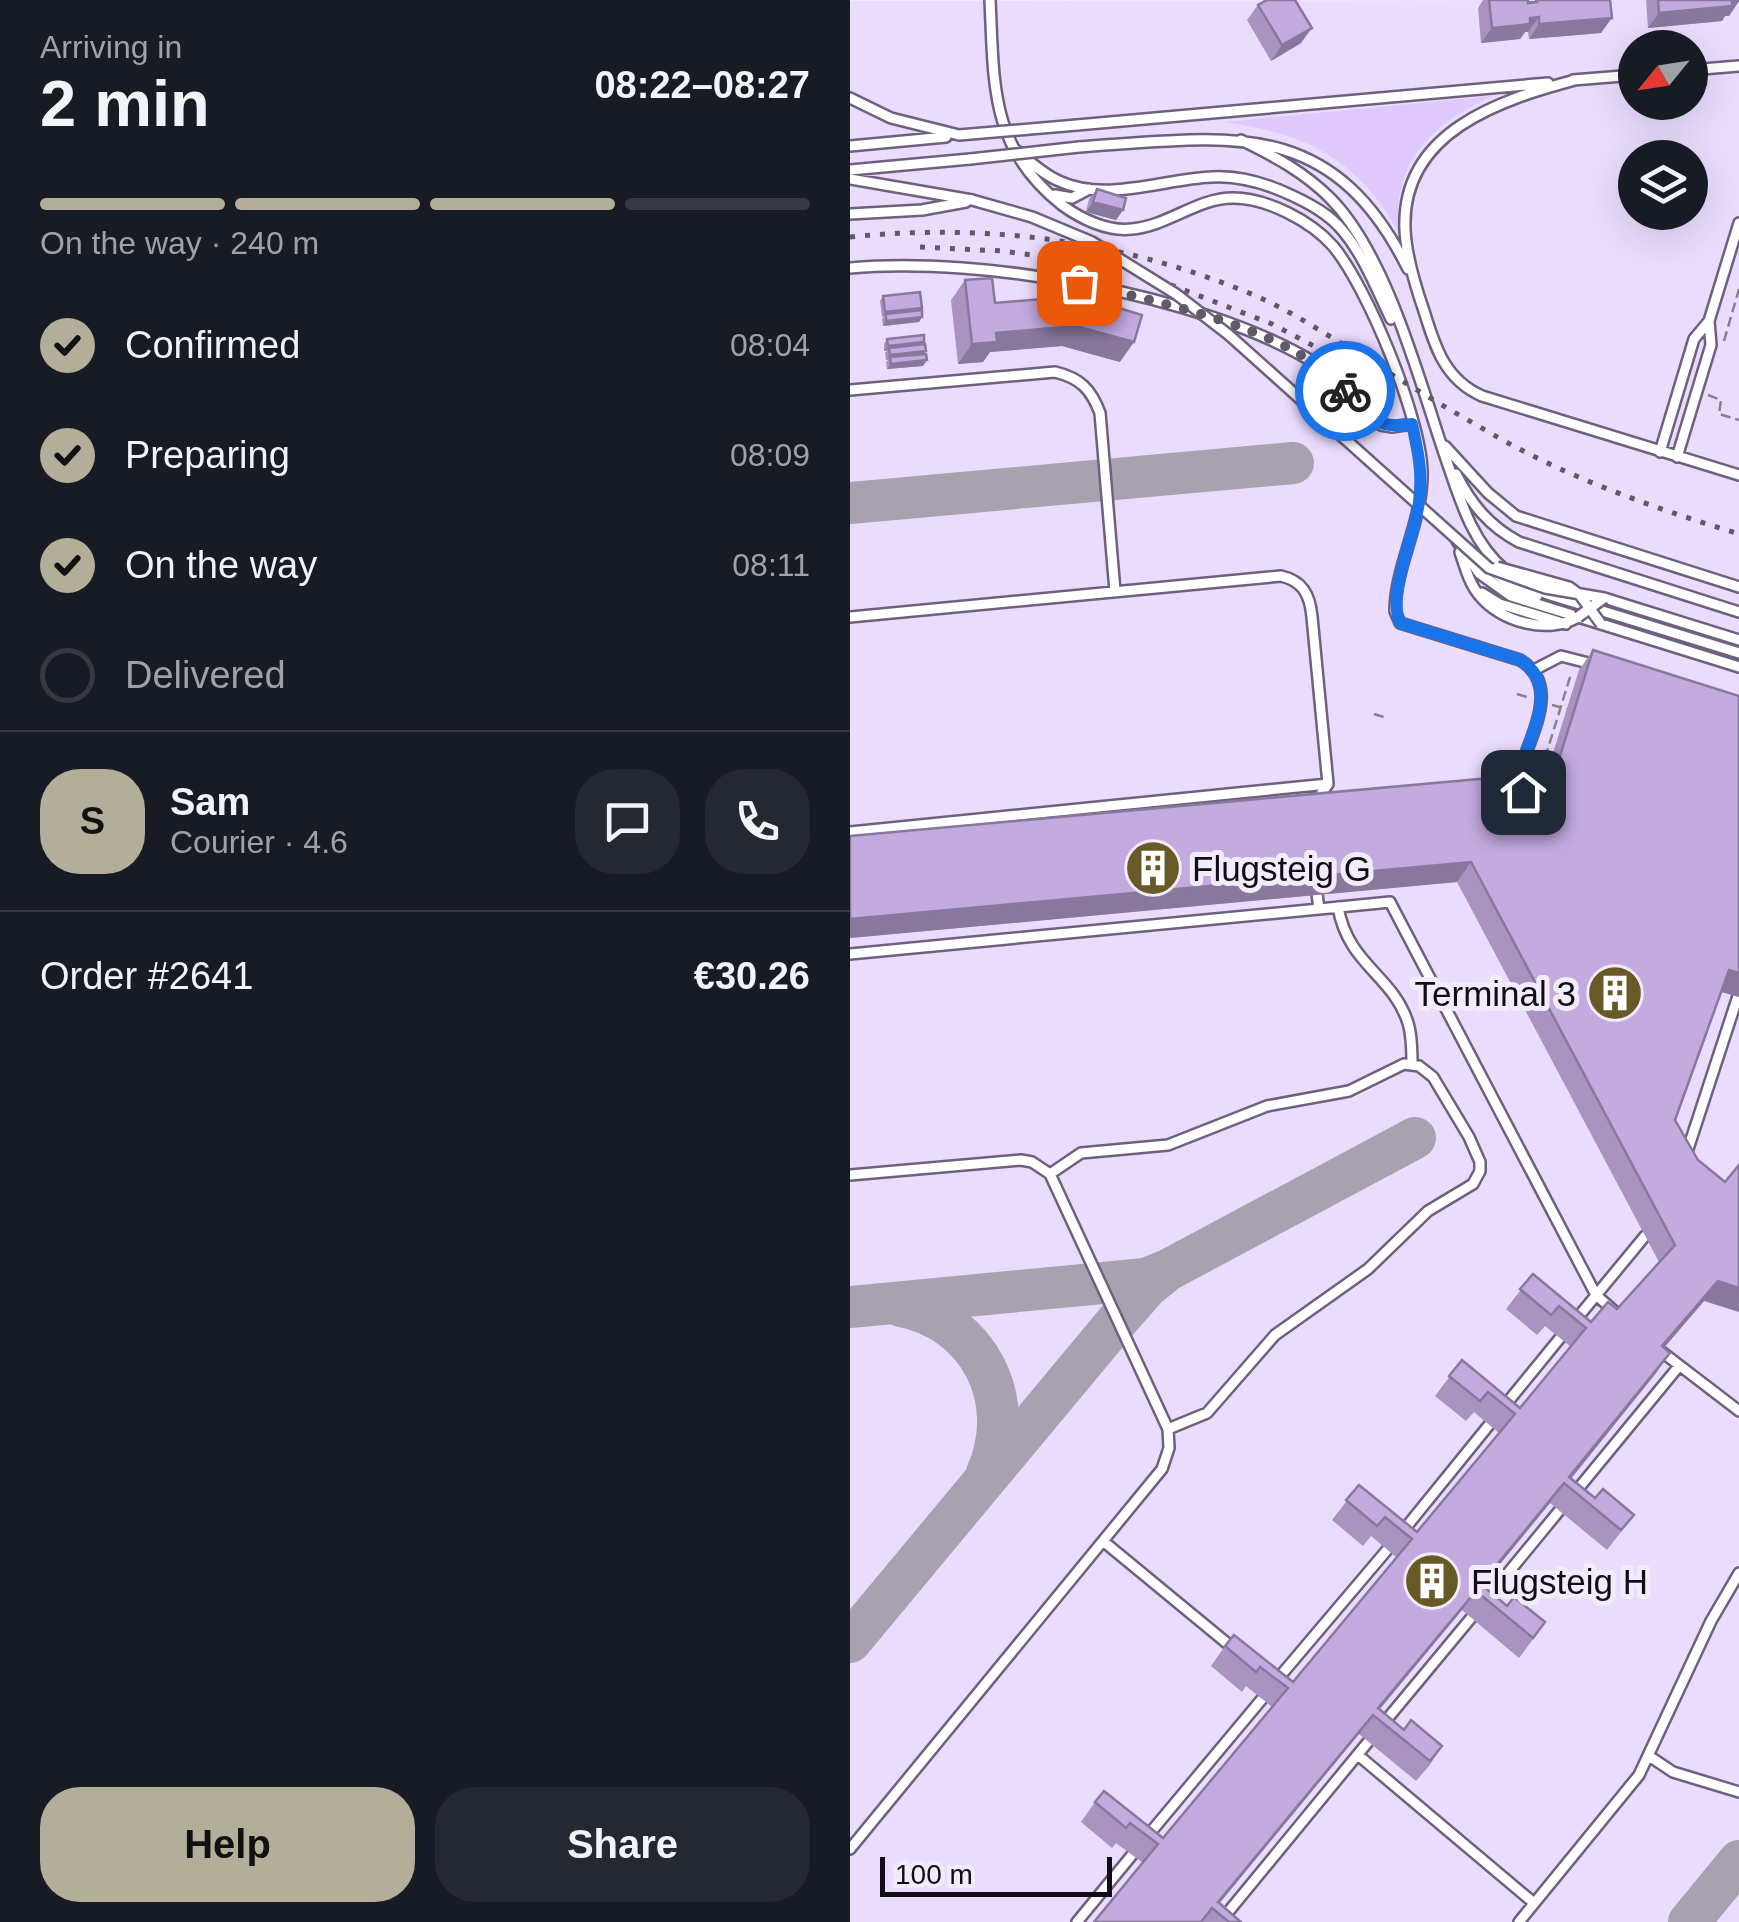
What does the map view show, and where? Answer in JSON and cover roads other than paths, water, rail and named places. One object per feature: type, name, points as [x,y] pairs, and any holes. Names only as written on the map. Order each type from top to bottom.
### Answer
[{"type":"lane","points":[[990,0],[998,106],[1010,145],[1025,172],[1047,193],[1070,210],[1114,228],[1148,226],[1206,202],[1237,198],[1279,210],[1308,225],[1331,244],[1348,268],[1390,357],[1422,468],[1415,526],[1395,602],[1400,623],[1520,660],[1534,670],[1542,695],[1522,765],[1527,776],[1523,792]]},
{"type":"lane","points":[[1708,69],[1739,66]]},
{"type":"lane","points":[[850,146],[1618,76]]},
{"type":"lane","points":[[1422,305],[1405,229],[1406,204],[1414,180],[1429,156],[1443,139],[1474,116],[1530,92],[1575,80]]},
{"type":"lane","points":[[850,98],[890,118],[959,136]]},
{"type":"lane","points":[[850,170],[1079,147],[1220,138],[1278,148],[1313,161],[1346,182],[1392,238],[1448,372],[1471,392],[1739,475]]},
{"type":"lane","points":[[1240,140],[1303,174],[1332,200],[1354,228],[1372,260],[1411,360],[1460,500],[1478,536],[1500,566],[1522,583],[1547,594],[1739,653]]},
{"type":"lane","points":[[1010,145],[1059,181],[1090,189],[1235,178],[1304,201],[1324,213],[1353,244],[1411,360]]},
{"type":"lane","points":[[850,180],[972,200],[1092,242],[1176,294],[1229,335],[1456,540],[1511,596],[1739,667]]},
{"type":"lane","points":[[1047,193],[1072,198],[1090,189]]},
{"type":"lane","points":[[850,214],[922,210],[972,200]]},
{"type":"lane","points":[[1677,457],[1711,345],[1709,321],[1739,222]]},
{"type":"lane","points":[[850,268],[1002,272],[1079,283],[1178,308],[1260,336],[1319,366],[1381,425],[1392,428],[1412,424]]},
{"type":"lane","points":[[1660,452],[1694,339],[1709,321]]},
{"type":"lane","points":[[850,390],[1055,372],[1073,376],[1093,393],[1100,414],[1115,591]]},
{"type":"lane","points":[[1440,440],[1488,493],[1516,516],[1739,586]]},
{"type":"lane","points":[[1440,440],[1470,501],[1508,536],[1559,556],[1739,612]]},
{"type":"lane","points":[[1456,540],[1477,593],[1495,610],[1540,625],[1566,624],[1604,598]]},
{"type":"lane","points":[[1484,570],[1516,589],[1589,609]]},
{"type":"lane","points":[[1484,570],[1519,571],[1580,594],[1739,640]]},
{"type":"lane","points":[[850,616],[1281,576],[1301,586],[1309,596],[1312,616],[1328,784],[1309,811]]},
{"type":"lane","points":[[1580,594],[1600,624]]},
{"type":"lane","points":[[1534,670],[1565,656],[1611,669]]},
{"type":"lane","points":[[850,832],[1328,784]]},
{"type":"lane","points":[[1317,894],[1319,909]]},
{"type":"lane","points":[[850,954],[1390,902],[1596,1295],[1617,1314]]},
{"type":"lane","points":[[1338,907],[1345,937],[1353,950],[1400,1005],[1408,1023],[1412,1064]]},
{"type":"lane","points":[[1680,1172],[1738,996]]},
{"type":"lane","points":[[1050,1174],[1080,1153],[1168,1145],[1268,1106],[1339,1094],[1398,1066],[1412,1064],[1433,1077],[1452,1104],[1480,1162],[1478,1178],[1418,1219],[1368,1269],[1275,1335],[1206,1414],[1168,1429]]},
{"type":"lane","points":[[850,1175],[1021,1160],[1050,1174],[1168,1429],[1169,1448],[1162,1469],[850,1850]]},
{"type":"lane","points":[[1077,1922],[1645,1236]]},
{"type":"lane","points":[[1661,1351],[1739,1411]]},
{"type":"lane","points":[[1220,1922],[1679,1366]]},
{"type":"lane","points":[[1103,1541],[1237,1652]]},
{"type":"lane","points":[[1519,1922],[1629,1788],[1649,1756],[1711,1621],[1739,1574]]},
{"type":"lane","points":[[1265,1675],[1275,1683]]},
{"type":"lane","points":[[1358,1755],[1534,1903]]},
{"type":"lane","points":[[1649,1756],[1672,1772],[1739,1792]]},
{"type":"railway","points":[[850,237],[1001,234],[1100,248],[1196,273],[1283,309],[1542,460],[1639,501],[1739,534]]},
{"type":"railway","points":[[920,247],[1003,251],[1130,269],[1272,324],[1344,362]]},
{"type":"place","name":"Flugsteig G","points":[[1153,868]]},
{"type":"place","name":"Terminal 3","points":[[1615,993]]},
{"type":"place","name":"Flugsteig H","points":[[1432,1581]]}]
